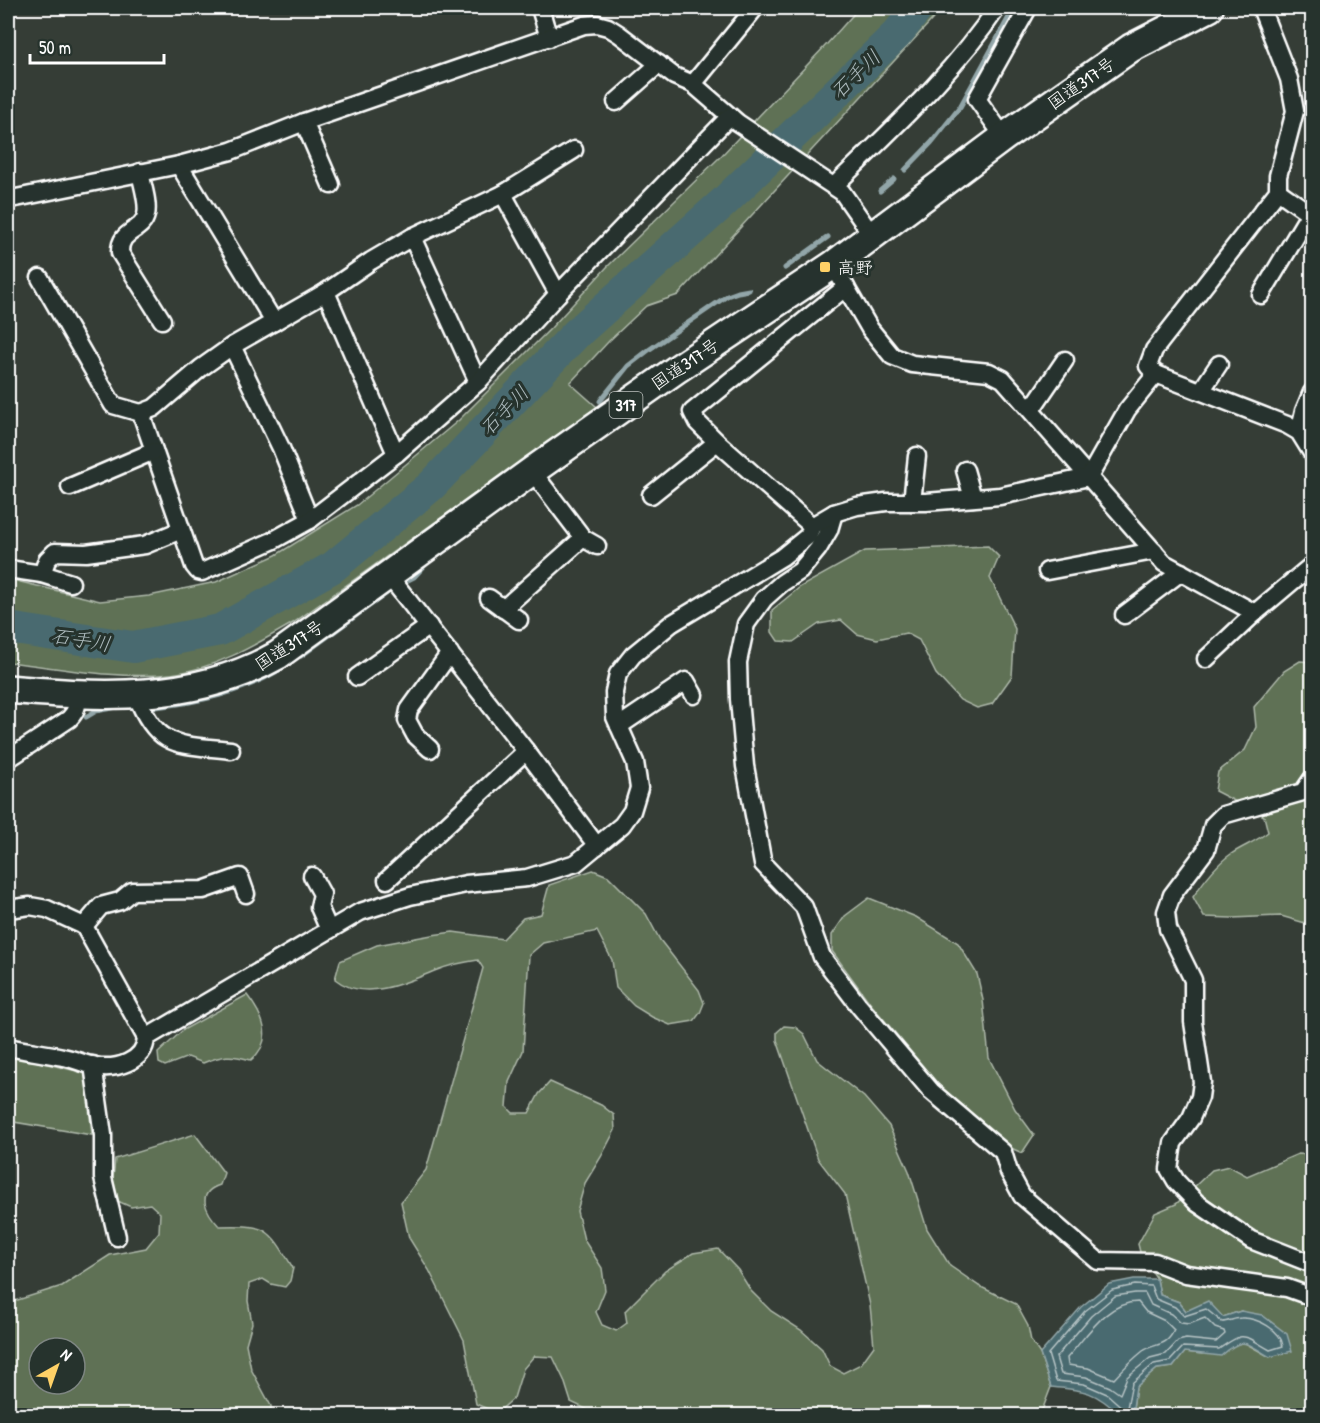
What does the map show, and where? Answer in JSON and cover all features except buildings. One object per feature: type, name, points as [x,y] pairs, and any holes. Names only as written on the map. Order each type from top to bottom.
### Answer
[{"type":"highway","name":"国道317号","points":[[8,689],[136,694],[198,687],[252,670],[301,640],[532,471],[677,369],[839,276],[872,235],[1004,137],[1131,48],[1209,8]]},
{"type":"street","points":[[540,8],[549,38]]},
{"type":"street","points":[[693,84],[755,8]]},
{"type":"street","points":[[834,186],[909,113],[997,8]]},
{"type":"street","points":[[1004,137],[977,99],[1028,8]]},
{"type":"street","points":[[1261,8],[1289,79],[1295,111],[1278,176],[1278,191],[1154,350],[1148,366],[1156,374],[1271,418],[1299,432],[1312,453]]},
{"type":"street","points":[[8,198],[179,165],[231,151],[304,122],[584,25],[597,24],[608,27],[619,34],[674,76],[693,84],[734,120],[842,192],[872,235]]},
{"type":"street","points":[[616,102],[658,64]]},
{"type":"street","points":[[141,413],[181,530],[198,571],[202,572],[272,541],[310,520],[396,454],[478,382],[558,294],[734,120]]},
{"type":"street","points":[[304,122],[331,185]]},
{"type":"street","points":[[40,278],[113,405],[141,413],[153,408],[201,368],[232,346],[327,292],[371,261],[412,237],[503,194],[574,150]]},
{"type":"street","points":[[179,165],[274,322]]},
{"type":"street","points":[[140,172],[146,215],[143,222],[124,236],[120,244],[120,253],[162,320]]},
{"type":"street","points":[[1260,296],[1311,214],[1278,191]]},
{"type":"street","points":[[503,194],[558,294]]},
{"type":"street","points":[[412,237],[478,382]]},
{"type":"street","points":[[812,526],[717,442],[697,422],[692,412],[839,276],[870,329],[892,356],[912,364],[989,372],[1003,379],[1164,563],[1255,613]]},
{"type":"street","points":[[327,292],[396,454]]},
{"type":"street","points":[[232,346],[281,448],[310,520]]},
{"type":"street","points":[[1031,410],[1065,360]]},
{"type":"street","points":[[1201,391],[1219,364]]},
{"type":"street","points":[[146,1038],[360,912],[410,896],[466,884],[527,878],[576,863],[622,825],[632,811],[639,788],[635,762],[615,717],[614,693],[618,674],[633,655],[671,624],[782,557],[808,536],[812,526],[834,513],[857,506],[886,502],[1000,496],[1089,477],[1127,410],[1156,374]]},
{"type":"street","points":[[1299,432],[1312,392]]},
{"type":"street","points":[[651,495],[717,442]]},
{"type":"street","points":[[70,487],[154,451]]},
{"type":"street","points":[[912,502],[917,456]]},
{"type":"street","points":[[965,470],[973,498]]},
{"type":"street","points":[[503,609],[590,542],[532,471]]},
{"type":"street","points":[[834,513],[829,530],[818,549],[800,571],[764,599],[746,624],[738,662],[745,766],[763,864],[804,907],[822,957],[931,1091],[1003,1152],[1009,1172],[1022,1196],[1098,1261],[1155,1263],[1186,1274],[1287,1288],[1312,1297]]},
{"type":"street","points":[[42,574],[47,560],[56,552],[86,553],[145,545],[181,530]]},
{"type":"street","points":[[1047,571],[1154,551]]},
{"type":"street","points":[[1206,659],[1255,613],[1312,565]]},
{"type":"street","points":[[8,569],[42,574],[71,582]]},
{"type":"street","points":[[1124,615],[1181,572]]},
{"type":"street","points":[[389,576],[597,846]]},
{"type":"street","points":[[489,598],[519,620]]},
{"type":"street","points":[[357,677],[429,626]]},
{"type":"street","points":[[430,749],[415,735],[406,720],[409,710],[450,654]]},
{"type":"street","points":[[620,726],[686,681],[694,695]]},
{"type":"street","points":[[8,759],[69,719],[78,706],[78,693]]},
{"type":"street","points":[[136,694],[144,713],[160,734],[175,743],[231,750]]},
{"type":"street","points":[[387,880],[526,751]]},
{"type":"street","points":[[1312,779],[1303,792],[1223,815],[1213,825],[1206,850],[1172,895],[1166,912],[1168,928],[1193,981],[1193,1022],[1202,1082],[1200,1097],[1191,1118],[1173,1143],[1169,1169],[1176,1181],[1197,1203],[1251,1240],[1312,1264]]},
{"type":"street","points":[[312,876],[322,894],[319,907],[329,930]]},
{"type":"street","points":[[84,926],[101,906],[120,901],[132,891],[203,890],[240,877],[246,894]]},
{"type":"street","points":[[8,909],[30,906],[47,909],[84,926],[146,1038],[146,1047],[135,1059],[119,1065],[104,1067],[8,1047]]},
{"type":"street","points":[[93,1065],[103,1136],[103,1178],[117,1237]]},
{"type":"green space","points":[[859,8],[943,8],[678,295],[646,306],[570,383],[597,407],[293,623],[234,655],[187,671],[131,676],[8,662],[8,579],[100,601],[149,596],[216,582],[276,555],[357,505],[459,420],[551,328],[607,267],[722,155]]},
{"type":"green space","points":[[988,546],[999,557],[990,578],[1015,629],[1012,676],[992,704],[977,708],[960,700],[936,674],[919,640],[906,633],[877,639],[857,634],[841,620],[819,624],[793,642],[778,641],[772,632],[772,610],[800,587],[865,551]]},
{"type":"green space","points":[[1300,661],[1312,662],[1312,925],[1281,916],[1204,917],[1193,897],[1205,880],[1225,858],[1268,832],[1264,816],[1215,791],[1218,772],[1245,750],[1256,727],[1254,707],[1284,671]]},
{"type":"green space","points":[[593,870],[608,876],[646,914],[660,940],[699,990],[704,1003],[694,1021],[670,1025],[634,1006],[616,988],[612,960],[597,931],[543,943],[529,955],[523,1051],[509,1082],[507,1107],[513,1113],[529,1113],[539,1094],[550,1082],[601,1105],[614,1115],[615,1130],[585,1183],[577,1211],[584,1240],[602,1268],[605,1290],[596,1312],[602,1325],[616,1331],[627,1323],[625,1311],[665,1271],[693,1253],[718,1249],[738,1270],[751,1291],[771,1311],[801,1330],[822,1349],[830,1366],[843,1373],[861,1364],[874,1346],[870,1305],[845,1194],[818,1159],[777,1040],[777,1032],[784,1026],[795,1027],[804,1034],[817,1060],[864,1097],[889,1126],[909,1171],[927,1229],[950,1266],[979,1286],[1016,1304],[1028,1326],[1031,1341],[1040,1354],[1051,1387],[1043,1408],[1035,1416],[870,1416],[861,1410],[850,1408],[844,1416],[641,1415],[617,1410],[588,1410],[571,1402],[553,1357],[534,1356],[523,1369],[514,1398],[497,1413],[476,1404],[464,1340],[429,1270],[409,1238],[401,1202],[426,1170],[483,968],[478,960],[462,963],[386,988],[372,990],[346,986],[335,979],[340,961],[377,945],[453,932],[503,939],[523,918],[541,914],[549,885]]},
{"type":"green space","points":[[869,898],[916,917],[958,943],[977,974],[983,1000],[989,1058],[1015,1109],[1034,1135],[1022,1153],[1007,1146],[939,1085],[870,1003],[832,951],[832,935],[845,916]]},
{"type":"green space","points":[[247,995],[258,1011],[264,1028],[263,1044],[251,1060],[227,1056],[203,1063],[188,1057],[165,1066],[159,1063],[158,1053],[183,1030]]},
{"type":"green space","points":[[8,1057],[22,1058],[85,1073],[92,1135],[8,1121]]},
{"type":"green space","points":[[195,1134],[224,1173],[220,1185],[212,1188],[205,1198],[207,1209],[214,1221],[219,1226],[257,1228],[265,1231],[278,1244],[293,1268],[290,1281],[285,1287],[271,1284],[263,1279],[249,1284],[248,1301],[252,1323],[246,1344],[251,1369],[271,1406],[271,1415],[31,1415],[8,1402],[8,1303],[62,1286],[110,1255],[146,1248],[159,1232],[160,1213],[150,1204],[131,1207],[111,1198],[115,1159]]},
{"type":"green space","points":[[1298,1154],[1312,1155],[1312,1415],[1132,1416],[1136,1387],[1157,1369],[1173,1367],[1185,1352],[1202,1354],[1235,1343],[1245,1343],[1270,1357],[1241,1311],[1223,1317],[1186,1311],[1179,1302],[1160,1295],[1157,1279],[1140,1252],[1138,1244],[1155,1213],[1176,1204],[1212,1170],[1229,1166],[1247,1176]]},
{"type":"water","points":[[1134,1279],[1157,1279],[1160,1295],[1179,1302],[1186,1311],[1208,1301],[1223,1317],[1241,1311],[1262,1315],[1287,1334],[1292,1351],[1270,1357],[1250,1345],[1240,1343],[1221,1356],[1185,1352],[1173,1367],[1157,1369],[1136,1387],[1132,1415],[1120,1415],[1089,1393],[1051,1387],[1040,1354],[1081,1307],[1109,1284]]},
{"type":"waterway","name":"石手川","points":[[8,628],[133,647],[220,630],[333,567],[431,486],[576,334],[724,202],[897,34],[918,8]]},
{"type":"waterway","points":[[905,170],[932,142],[960,107],[1014,8]]},
{"type":"waterway","points":[[880,191],[894,179]]},
{"type":"waterway","points":[[785,268],[828,237]]},
{"type":"waterway","points":[[600,401],[628,366],[650,349],[727,296],[749,290]]},
{"type":"waterway","points":[[436,557],[467,534]]},
{"type":"waterway","points":[[404,582],[414,577],[426,564]]},
{"type":"waterway","points":[[301,656],[391,590]]},
{"type":"waterway","points":[[155,707],[219,695],[250,685],[279,670]]},
{"type":"waterway","points":[[86,717],[96,711],[117,707]]},
{"type":"waterway","points":[[8,770],[14,766]]},
{"type":"place","name":"高野","points":[[825,267]]}]
